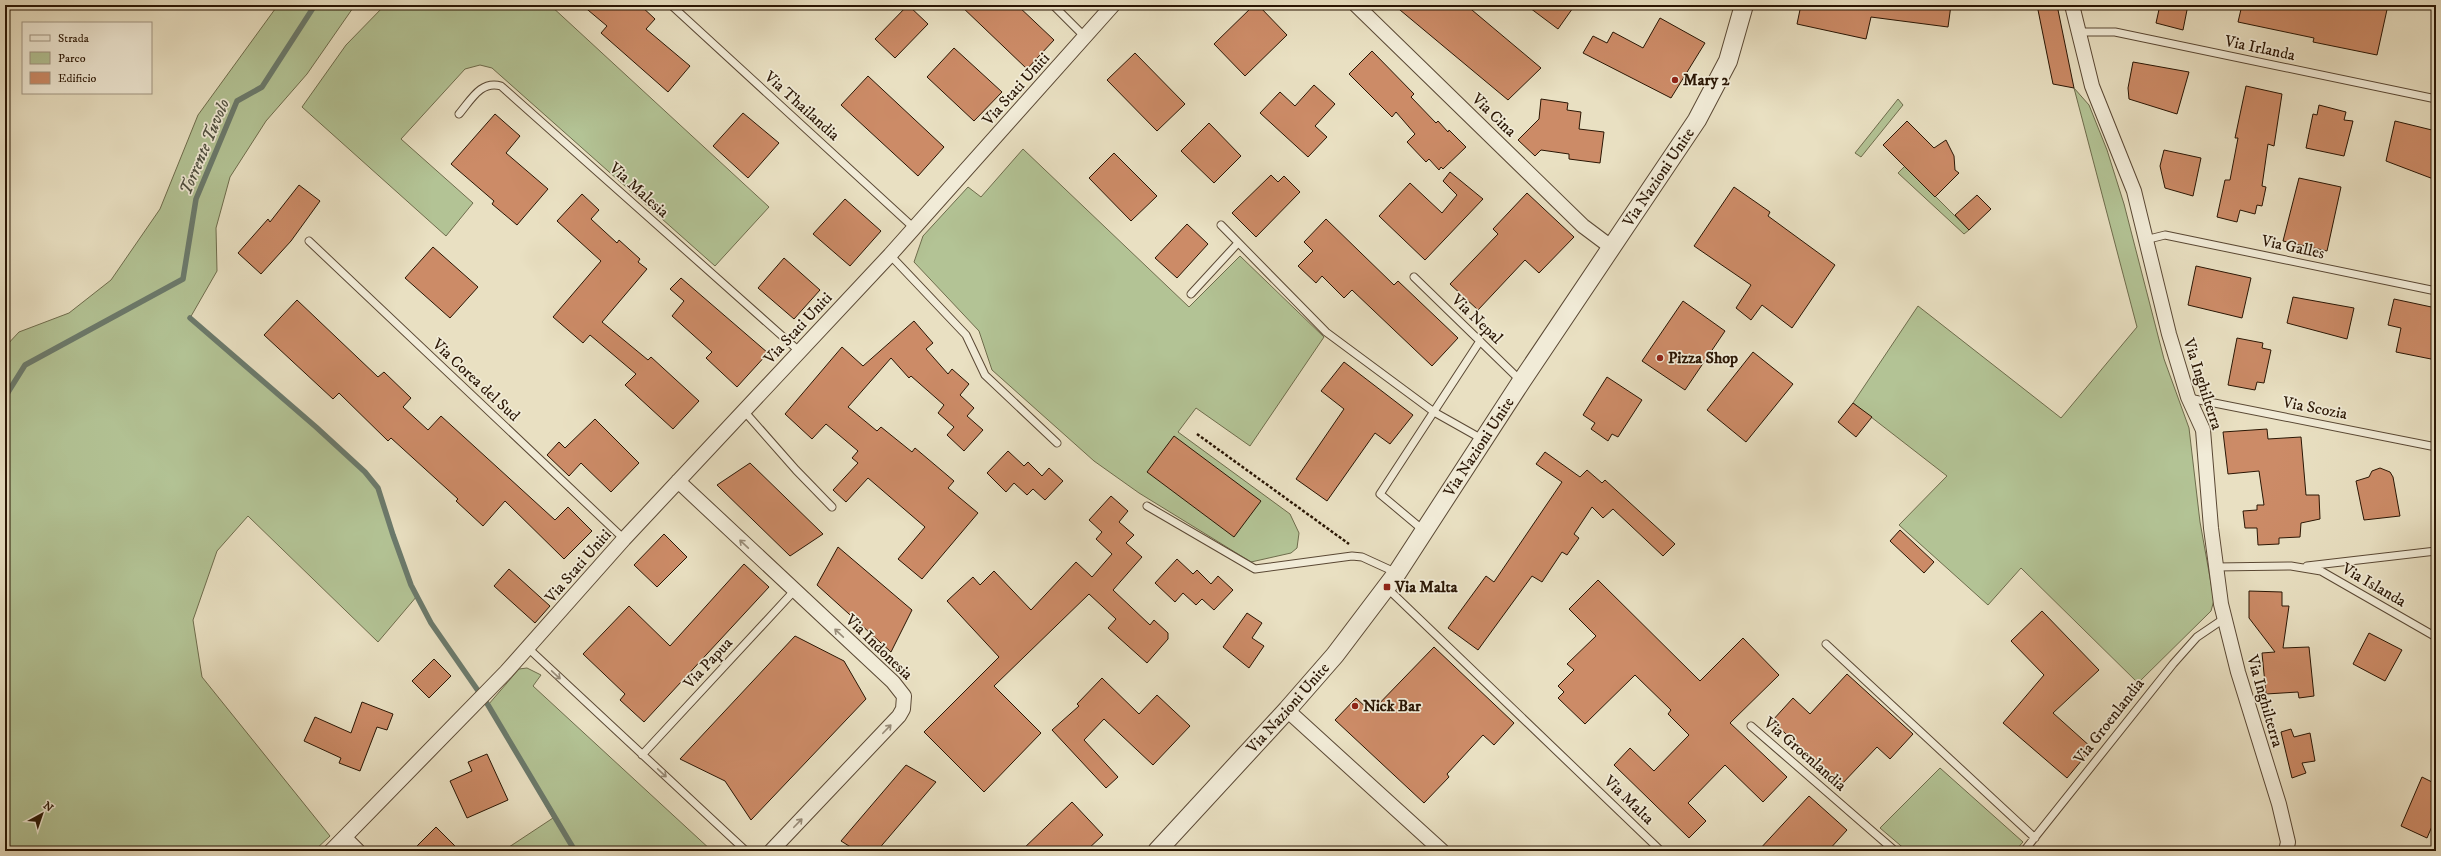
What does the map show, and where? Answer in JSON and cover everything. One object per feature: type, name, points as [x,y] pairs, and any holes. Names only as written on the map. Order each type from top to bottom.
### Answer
[{"type":"street","name":"Via Stati Uniti","points":[[345,838],[506,672],[624,539],[890,255],[1113,5]]},
{"type":"street","name":"Via Cina","points":[[1356,5],[1583,226],[1610,247]]},
{"type":"street","name":"Via Nazioni Unite","points":[[1157,851],[1287,710],[1335,655],[1392,580],[1423,530],[1484,440],[1610,247],[1697,120],[1728,61],[1744,5]]},
{"type":"street","name":"Via Inghilterra","points":[[2072,5],[2076,32],[2092,86],[2134,191],[2144,240],[2188,398],[2203,430],[2216,567],[2225,618],[2238,672],[2279,804],[2288,842],[2286,851]]},
{"type":"street","name":"Via Indonesia","points":[[678,481],[893,682],[904,696],[905,703],[899,716],[894,722],[771,851]]},
{"type":"street","points":[[1287,710],[1442,851]]},
{"type":"street","points":[[330,851],[345,838],[358,851]]},
{"type":"lane","name":"Via Thailandia","points":[[671,5],[914,228]]},
{"type":"lane","points":[[1052,5],[1085,37]]},
{"type":"lane","name":"Via Irlanda","points":[[2076,32],[2115,32],[2436,99]]},
{"type":"lane","name":"Via Malesia","points":[[459,114],[483,87],[492,84],[501,86],[799,351]]},
{"type":"lane","points":[[1221,224],[1326,332],[1434,412],[1484,440]]},
{"type":"lane","name":"Via Galles","points":[[2144,240],[2165,234],[2436,290]]},
{"type":"lane","name":"Via Corea del Sud","points":[[309,241],[624,539]]},
{"type":"lane","points":[[1191,294],[1238,243]]},
{"type":"lane","points":[[890,255],[966,335],[985,375],[1057,443]]},
{"type":"lane","name":"Via Nepal","points":[[1414,276],[1521,382]]},
{"type":"lane","points":[[1423,530],[1380,494],[1480,341]]},
{"type":"lane","name":"Via Scozia","points":[[2188,398],[2436,447]]},
{"type":"lane","points":[[744,411],[796,470],[832,507]]},
{"type":"lane","name":"Via Malta","points":[[1147,506],[1255,569],[1352,556],[1374,562],[1661,851]]},
{"type":"lane","name":"Via Islanda","points":[[2216,567],[2337,564],[2436,551]]},
{"type":"lane","name":"Via Islanda","points":[[2295,566],[2321,571],[2436,637]]},
{"type":"lane","name":"Via Papua","points":[[642,755],[794,591]]},
{"type":"lane","name":"Via Groenlandia","points":[[2024,851],[2173,664],[2197,637],[2225,618]]},
{"type":"lane","points":[[1826,644],[2035,838]]},
{"type":"lane","points":[[528,648],[746,851]]},
{"type":"lane","name":"Via Groenlandia","points":[[1751,726],[1895,851]]},
{"type":"path","points":[[1197,434],[1374,562]]},
{"type":"green space","points":[[278,5],[355,5],[307,74],[266,121],[230,177],[216,228],[217,271],[190,318],[316,427],[365,472],[378,488],[393,535],[417,596],[378,642],[248,516],[217,551],[193,620],[202,677],[330,836],[314,851],[5,851],[5,347],[19,332],[69,313],[111,280],[160,209],[198,115]]},
{"type":"green space","points":[[385,5],[550,5],[769,207],[715,266],[492,68],[480,65],[465,69],[401,139],[473,203],[446,236],[302,107],[346,45]]},
{"type":"green space","points":[[2074,88],[2089,105],[2107,150],[2124,204],[2164,359],[2189,428],[2200,522],[2214,600],[2211,611],[2138,683],[2021,568],[1988,605],[1899,525],[1947,476],[1853,403],[1918,306],[2061,418],[2137,327]]},
{"type":"green space","points":[[1898,99],[1903,105],[1861,157],[1855,153]]},
{"type":"green space","points":[[1023,149],[1189,307],[1240,256],[1324,337],[1250,446],[1196,408],[1178,432],[1290,514],[1299,533],[1297,548],[1291,553],[1251,562],[1139,493],[1094,461],[992,370],[979,331],[914,262],[923,236],[968,187],[981,197]]},
{"type":"green space","points":[[1905,166],[1969,230],[1964,234],[1898,173]]},
{"type":"green space","points":[[527,668],[541,675],[533,686],[712,851],[503,851],[553,818],[488,705],[519,669]]},
{"type":"green space","points":[[1940,768],[2023,842],[2015,851],[1907,851],[1880,828]]},
{"type":"building","points":[[582,5],[640,5],[655,19],[646,29],[690,66],[668,92],[601,33],[607,26]]},
{"type":"building","points":[[908,5],[928,24],[895,58],[875,39]]},
{"type":"building","points":[[960,5],[1017,5],[1054,40],[1027,69]]},
{"type":"building","points":[[1254,5],[1258,5],[1287,35],[1245,76],[1214,44]]},
{"type":"building","points":[[1394,5],[1466,5],[1541,68],[1508,100]]},
{"type":"building","points":[[1526,5],[1575,5],[1558,29]]},
{"type":"building","points":[[1801,5],[1951,5],[1948,27],[1871,17],[1866,39],[1797,24]]},
{"type":"building","points":[[2037,5],[2057,5],[2074,88],[2053,84]]},
{"type":"building","points":[[2160,5],[2188,5],[2183,30],[2156,23]]},
{"type":"building","points":[[2242,5],[2388,5],[2377,55],[2313,42],[2314,38],[2238,22]]},
{"type":"building","points":[[1660,18],[1705,43],[1671,98],[1583,53],[1593,36],[1607,43],[1613,32],[1643,48]]},
{"type":"building","points":[[954,48],[1002,92],[974,121],[927,77]]},
{"type":"building","points":[[1372,51],[1414,94],[1411,97],[1436,123],[1438,121],[1448,132],[1449,130],[1466,147],[1443,169],[1441,167],[1439,170],[1429,159],[1426,162],[1407,142],[1415,134],[1396,112],[1392,117],[1349,74]]},
{"type":"building","points":[[1135,53],[1185,104],[1157,131],[1107,80]]},
{"type":"building","points":[[2133,62],[2189,72],[2177,114],[2129,99],[2128,88]]},
{"type":"building","points":[[868,76],[944,147],[918,176],[841,105]]},
{"type":"building","points":[[1314,85],[1335,104],[1315,126],[1327,137],[1308,157],[1260,113],[1280,92],[1295,106]]},
{"type":"building","points":[[2246,86],[2282,94],[2274,146],[2268,144],[2262,186],[2266,187],[2262,206],[2257,205],[2255,214],[2240,210],[2237,222],[2217,217],[2225,180],[2230,180],[2238,138],[2235,138]]},
{"type":"building","points":[[1541,99],[1568,103],[1567,110],[1581,112],[1579,129],[1604,132],[1600,163],[1569,159],[1569,154],[1541,150],[1535,156],[1518,140],[1539,119]]},
{"type":"building","points":[[2319,105],[2346,112],[2344,120],[2353,121],[2344,156],[2306,148],[2313,114],[2317,115]]},
{"type":"building","points":[[743,113],[779,143],[748,178],[713,146]]},
{"type":"building","points":[[495,114],[520,136],[506,153],[548,189],[517,225],[492,204],[494,201],[451,164]]},
{"type":"building","points":[[1907,121],[1934,148],[1946,140],[1954,156],[1955,170],[1959,173],[1935,197],[1883,145]]},
{"type":"building","points":[[2395,121],[2436,131],[2436,180],[2386,161]]},
{"type":"building","points":[[1209,123],[1241,156],[1214,183],[1181,151]]},
{"type":"building","points":[[2164,150],[2201,158],[2193,196],[2165,188],[2160,166]]},
{"type":"building","points":[[1114,153],[1157,196],[1131,221],[1089,178]]},
{"type":"building","points":[[1450,172],[1483,199],[1425,260],[1379,216],[1410,183],[1442,213],[1457,195],[1443,181]]},
{"type":"building","points":[[1271,175],[1278,182],[1284,176],[1300,192],[1256,237],[1232,213]]},
{"type":"building","points":[[2299,178],[2341,187],[2327,251],[2283,241]]},
{"type":"building","points":[[299,185],[320,201],[291,241],[261,274],[238,253],[268,219],[270,222]]},
{"type":"building","points":[[1734,187],[1770,212],[1768,216],[1835,265],[1792,328],[1762,305],[1751,320],[1736,308],[1751,285],[1694,246]]},
{"type":"building","points":[[1527,193],[1574,237],[1539,273],[1525,260],[1478,310],[1450,284],[1498,234],[1493,229]]},
{"type":"building","points":[[582,194],[599,210],[591,219],[617,243],[619,240],[640,259],[638,262],[647,269],[602,322],[648,360],[651,357],[699,401],[673,429],[625,385],[636,374],[590,335],[583,343],[553,317],[601,261],[557,221]]},
{"type":"building","points":[[1977,195],[1991,209],[1969,230],[1955,215]]},
{"type":"building","points":[[845,199],[881,231],[850,266],[813,234]]},
{"type":"building","points":[[1326,219],[1394,285],[1398,281],[1458,338],[1432,366],[1352,290],[1344,298],[1322,276],[1316,283],[1298,266],[1313,251],[1304,242]]},
{"type":"building","points":[[1187,224],[1208,244],[1177,278],[1155,258]]},
{"type":"building","points":[[433,247],[478,287],[450,318],[405,278]]},
{"type":"building","points":[[784,258],[820,290],[794,319],[758,288]]},
{"type":"building","points":[[2196,266],[2251,278],[2242,318],[2188,305]]},
{"type":"building","points":[[681,278],[768,353],[737,387],[706,358],[712,352],[672,316],[684,301],[670,289]]},
{"type":"building","points":[[2293,297],[2354,308],[2347,339],[2287,323]]},
{"type":"building","points":[[2394,299],[2436,308],[2433,333],[2436,333],[2436,360],[2396,352],[2401,328],[2388,325]]},
{"type":"building","points":[[297,300],[378,377],[384,372],[411,398],[403,407],[428,430],[441,416],[555,520],[568,507],[592,531],[564,559],[505,501],[483,526],[456,501],[458,499],[391,438],[388,441],[339,393],[333,399],[264,335]]},
{"type":"building","points":[[1683,301],[1725,331],[1685,390],[1642,361]]},
{"type":"building","points":[[914,321],[933,343],[926,349],[948,374],[952,369],[969,384],[960,395],[974,408],[967,416],[983,430],[964,451],[947,435],[954,427],[938,413],[944,405],[911,376],[909,378],[891,358],[848,407],[877,431],[881,427],[912,452],[915,448],[954,481],[948,488],[978,513],[922,579],[898,559],[925,527],[868,478],[846,502],[833,490],[858,463],[852,458],[858,451],[826,424],[812,439],[785,414],[842,347],[863,366]]},
{"type":"building","points":[[2237,338],[2263,343],[2262,348],[2271,350],[2264,383],[2257,382],[2255,390],[2228,385]]},
{"type":"building","points":[[1753,352],[1793,384],[1746,442],[1707,410]]},
{"type":"building","points":[[1344,362],[1413,415],[1390,444],[1375,433],[1327,501],[1296,479],[1344,409],[1321,391]]},
{"type":"building","points":[[1607,377],[1642,400],[1618,437],[1612,434],[1608,441],[1591,429],[1595,423],[1583,415]]},
{"type":"building","points":[[1853,403],[1872,417],[1856,437],[1838,422]]},
{"type":"building","points":[[595,419],[639,463],[611,492],[581,463],[569,476],[547,455],[559,442],[565,448]]},
{"type":"building","points":[[2267,429],[2268,439],[2301,437],[2306,495],[2319,495],[2320,519],[2301,523],[2300,537],[2279,538],[2279,544],[2258,545],[2257,528],[2245,528],[2243,511],[2257,510],[2257,505],[2264,505],[2259,471],[2228,474],[2223,432]]},
{"type":"building","points":[[1174,436],[1261,501],[1234,537],[1147,472]]},
{"type":"building","points":[[1008,451],[1024,466],[1028,462],[1042,476],[1049,468],[1063,481],[1045,500],[1033,489],[1027,495],[1014,483],[1006,492],[987,473]]},
{"type":"building","points":[[1545,452],[1580,477],[1587,470],[1602,483],[1605,480],[1675,544],[1663,556],[1613,509],[1603,518],[1592,507],[1574,534],[1579,538],[1567,555],[1562,552],[1542,582],[1532,576],[1478,650],[1448,628],[1486,576],[1494,582],[1562,482],[1536,464]]},
{"type":"building","points":[[750,463],[823,534],[790,556],[717,485]]},
{"type":"building","points":[[2380,468],[2390,472],[2393,477],[2400,516],[2364,520],[2356,481],[2369,477],[2372,471]]},
{"type":"building","points":[[1111,496],[1128,511],[1119,522],[1134,535],[1126,543],[1142,557],[1113,590],[1150,625],[1154,620],[1168,633],[1168,639],[1147,663],[1108,628],[1116,619],[1089,594],[994,686],[1041,733],[984,792],[924,732],[999,657],[947,601],[973,577],[980,585],[994,571],[1031,610],[1076,562],[1092,577],[1112,554],[1096,539],[1102,532],[1089,520]]},
{"type":"building","points":[[1900,530],[1934,562],[1924,573],[1890,541]]},
{"type":"building","points":[[664,534],[687,557],[657,587],[634,565]]},
{"type":"building","points":[[838,547],[912,610],[891,652],[817,585]]},
{"type":"building","points":[[1177,559],[1193,574],[1197,570],[1211,584],[1218,576],[1233,590],[1214,610],[1202,599],[1196,605],[1183,593],[1175,602],[1155,583]]},
{"type":"building","points":[[744,564],[769,587],[644,722],[620,700],[625,694],[583,654],[629,606],[670,646]]},
{"type":"building","points":[[509,569],[550,606],[535,623],[494,586]]},
{"type":"building","points":[[1598,580],[1700,681],[1743,638],[1779,675],[1730,723],[1787,777],[1763,802],[1725,765],[1688,803],[1706,821],[1689,838],[1614,765],[1630,748],[1654,771],[1689,735],[1668,714],[1671,710],[1635,675],[1585,724],[1558,698],[1564,692],[1558,686],[1574,670],[1567,664],[1596,636],[1569,609]]},
{"type":"building","points":[[2249,591],[2282,592],[2282,606],[2289,606],[2283,648],[2309,647],[2314,696],[2299,698],[2298,692],[2266,694],[2262,653],[2275,652],[2249,618]]},
{"type":"building","points":[[2042,611],[2099,670],[2053,713],[2092,748],[2067,778],[2003,723],[2044,675],[2011,641]]},
{"type":"building","points":[[1247,613],[1262,623],[1252,638],[1264,646],[1249,668],[1223,647]]},
{"type":"building","points":[[2369,633],[2402,650],[2385,681],[2353,664]]},
{"type":"building","points":[[795,636],[844,661],[866,699],[751,820],[725,781],[680,759]]},
{"type":"building","points":[[1434,647],[1514,723],[1494,745],[1483,735],[1447,774],[1449,777],[1424,803],[1335,720],[1356,698],[1371,712]]},
{"type":"building","points":[[434,659],[451,676],[429,698],[412,681]]},
{"type":"building","points":[[1847,674],[1913,734],[1890,759],[1877,747],[1841,785],[1772,721],[1793,698],[1810,714]]},
{"type":"building","points":[[1102,678],[1139,714],[1157,695],[1190,726],[1153,765],[1104,719],[1084,740],[1118,777],[1106,788],[1052,730],[1079,706],[1077,704]]},
{"type":"building","points":[[362,702],[393,714],[387,730],[377,727],[360,771],[339,763],[341,758],[304,741],[315,717],[351,733]]},
{"type":"building","points":[[2291,729],[2294,737],[2310,733],[2315,761],[2302,763],[2306,773],[2292,778],[2281,732]]},
{"type":"building","points":[[487,754],[508,800],[467,818],[450,781],[472,771],[468,762]]},
{"type":"building","points":[[906,765],[936,782],[877,851],[857,851],[841,841]]},
{"type":"building","points":[[2422,777],[2436,784],[2436,817],[2427,838],[2401,826]]},
{"type":"building","points":[[1809,796],[1847,830],[1828,851],[1758,851]]},
{"type":"building","points":[[1072,802],[1103,835],[1086,851],[1021,851]]},
{"type":"building","points":[[436,827],[460,851],[412,851]]},
{"type":"waterway","name":"Torrente Tuvolo","points":[[5,397],[25,365],[183,279],[196,199],[237,101],[262,87],[315,5]]},
{"type":"waterway","points":[[190,318],[316,427],[365,472],[378,488],[411,585],[431,623],[488,705],[575,851]]},
{"type":"place","name":"Mary 2","points":[[1675,80]]},
{"type":"place","name":"Pizza Shop","points":[[1660,358]]},
{"type":"place","name":"Via Malta","points":[[1387,587]]},
{"type":"place","name":"Nick Bar","points":[[1355,706]]}]
